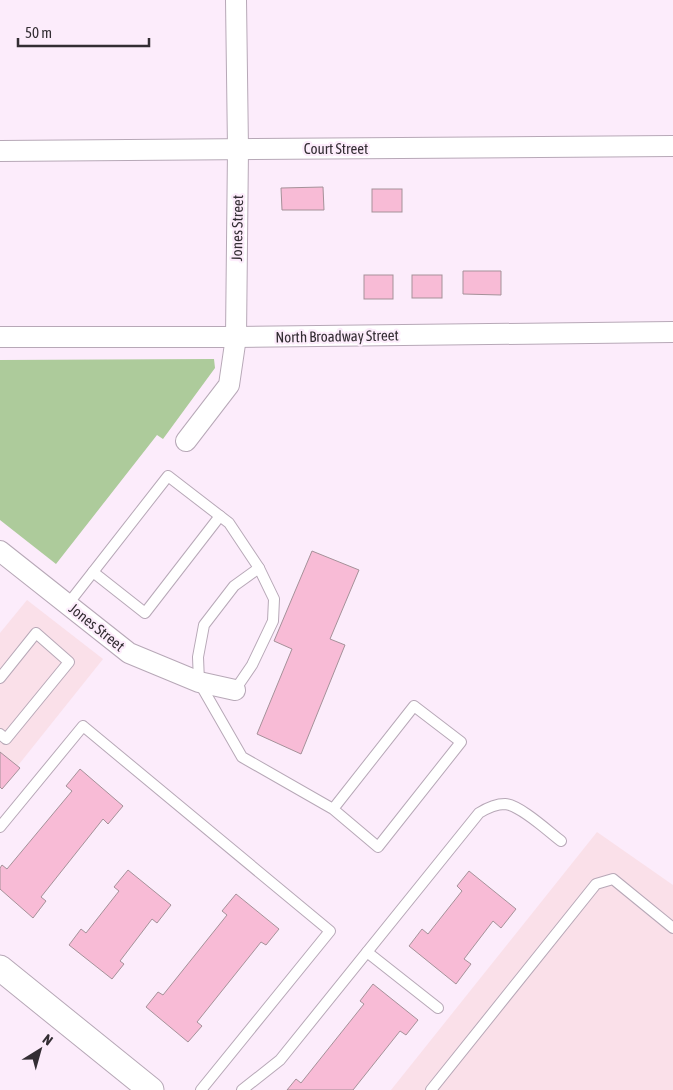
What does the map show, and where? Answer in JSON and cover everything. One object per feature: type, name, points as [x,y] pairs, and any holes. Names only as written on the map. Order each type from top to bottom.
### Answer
[{"type":"street","name":"Jones Street","points":[[186,441],[229,385],[236,337],[238,149],[236,0]]},
{"type":"street","name":"Court Street","points":[[0,151],[673,146]]},
{"type":"street","name":"North Broadway Street","points":[[0,337],[236,337],[673,332]]},
{"type":"street","name":"Jones Street","points":[[0,551],[129,653],[199,682],[235,690]]},
{"type":"street","points":[[0,968],[151,1090]]},
{"type":"lane","points":[[68,604],[168,476],[229,523],[259,568],[274,599],[273,621],[252,665],[235,690]]},
{"type":"lane","points":[[93,572],[145,613],[220,516]]},
{"type":"lane","points":[[259,568],[234,586],[204,625],[198,657],[199,682],[242,757],[333,809],[378,847],[461,742],[414,706],[333,809]]},
{"type":"lane","points":[[0,678],[36,634],[70,662],[6,740],[0,734]]},
{"type":"lane","points":[[0,827],[83,726],[330,931],[201,1090]]},
{"type":"lane","points":[[242,1090],[280,1060],[479,813],[491,806],[506,804],[517,808],[561,841]]},
{"type":"lane","points":[[431,1090],[596,884],[613,879],[673,928]]},
{"type":"lane","points":[[367,952],[438,1008]]},
{"type":"shaded area","points":[[27,600],[103,659],[0,788],[0,633]]},
{"type":"shaded area","points":[[597,832],[673,885],[673,1090],[391,1090]]},
{"type":"green space","points":[[214,359],[215,368],[163,439],[157,435],[56,564],[0,520],[0,360]]},
{"type":"building","points":[[323,187],[324,210],[282,210],[281,188]]},
{"type":"building","points":[[372,189],[402,189],[402,212],[372,212]]},
{"type":"building","points":[[463,271],[501,271],[501,295],[463,294]]},
{"type":"building","points":[[364,275],[393,275],[393,299],[364,299]]},
{"type":"building","points":[[412,275],[442,275],[442,298],[412,298]]},
{"type":"building","points":[[312,551],[359,570],[330,639],[345,645],[301,754],[257,734],[292,649],[274,641]]},
{"type":"building","points":[[0,752],[20,768],[2,789],[0,787]]},
{"type":"building","points":[[80,769],[123,806],[108,824],[103,819],[41,897],[46,901],[33,918],[0,889],[0,868],[2,865],[7,869],[72,791],[66,786]]},
{"type":"building","points":[[128,870],[171,905],[157,923],[152,919],[120,961],[124,964],[112,979],[69,945],[81,929],[86,933],[119,891],[114,887]]},
{"type":"building","points":[[469,871],[516,909],[501,928],[493,921],[464,959],[471,964],[456,984],[409,946],[422,929],[428,934],[462,891],[457,886]]},
{"type":"building","points":[[236,894],[279,929],[266,945],[261,942],[197,1022],[202,1026],[188,1042],[146,1007],[158,992],[163,995],[227,915],[222,911]]},
{"type":"building","points":[[373,984],[418,1020],[406,1035],[400,1031],[353,1090],[287,1090],[296,1079],[301,1083],[364,1004],[360,1001]]}]
